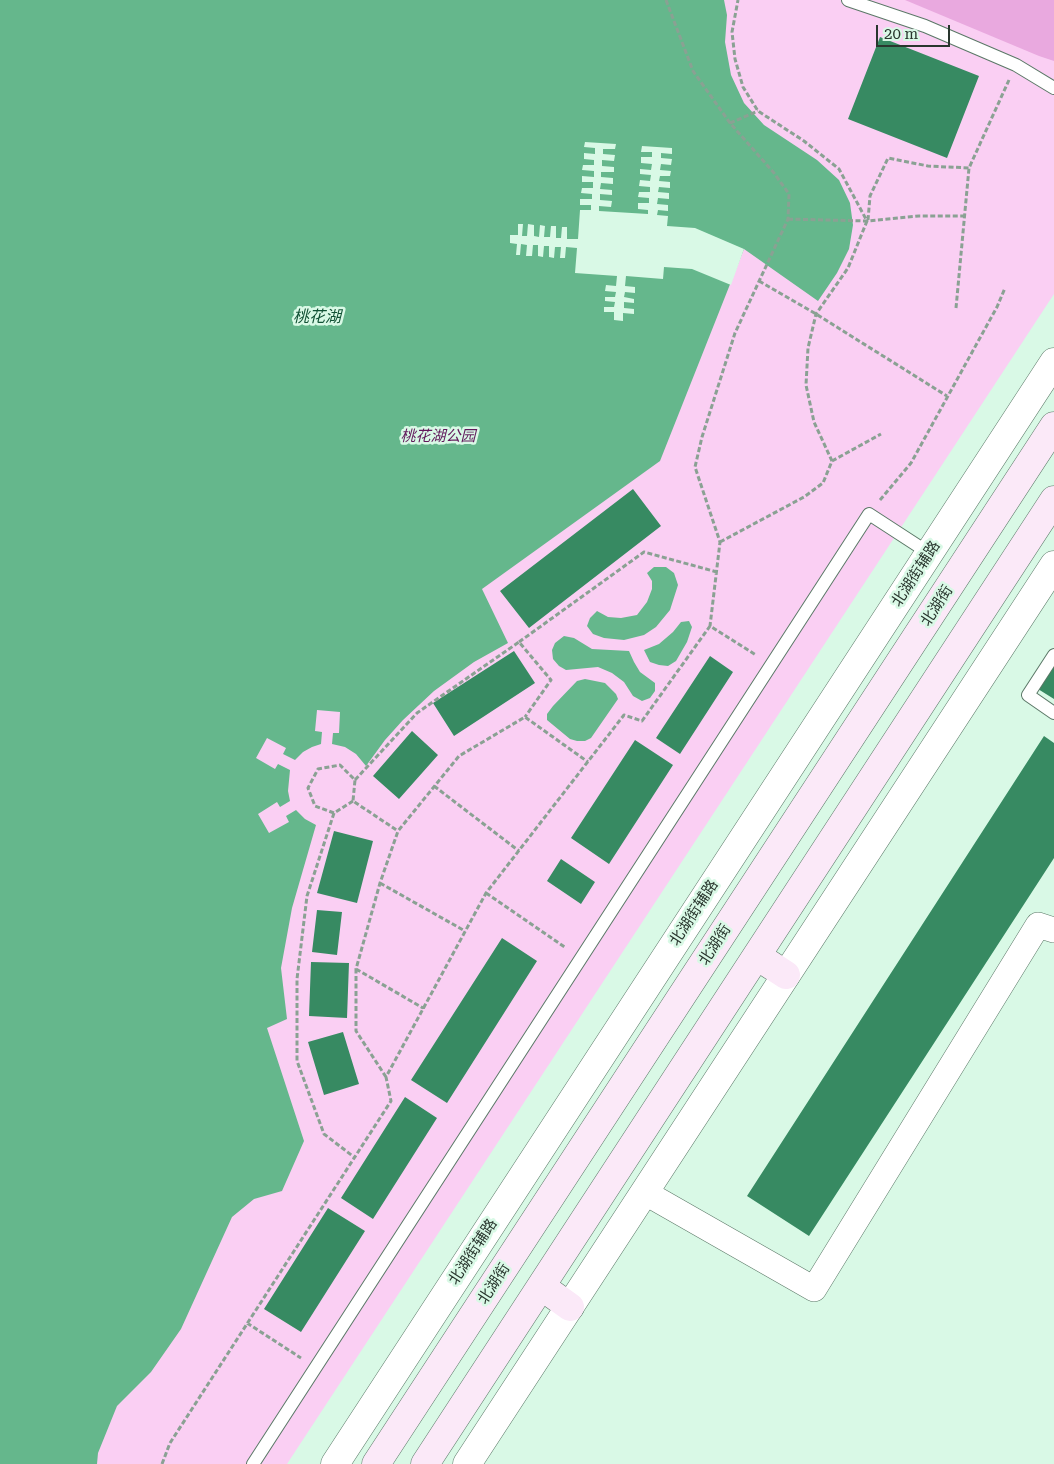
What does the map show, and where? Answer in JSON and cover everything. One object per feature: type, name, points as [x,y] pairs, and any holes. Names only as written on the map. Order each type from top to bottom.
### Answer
[{"type":"main road","name":"北湖街","points":[[376,1464],[1054,426]]},
{"type":"main road","points":[[425,1464],[1054,500]]},
{"type":"main road","points":[[757,956],[786,975]]},
{"type":"main road","points":[[541,1286],[570,1307]]},
{"type":"street","name":"北湖街辅路","points":[[335,1464],[1054,362]]},
{"type":"street","points":[[467,1464],[1054,565]]},
{"type":"street","points":[[644,1192],[814,1289],[1038,925],[1054,930]]},
{"type":"lane","points":[[848,0],[925,26],[1016,64],[1054,88]]},
{"type":"lane","points":[[252,1464],[869,514],[929,553]]},
{"type":"lane","points":[[1054,655],[1028,695],[1054,713]]},
{"type":"path","points":[[386,1077],[486,893],[624,715],[642,722],[710,626],[720,542],[695,467],[702,437],[735,333],[788,219],[789,194],[774,173],[730,123],[693,71],[666,0]]},
{"type":"path","points":[[738,0],[732,32],[734,59],[744,87],[758,111],[804,142],[838,169],[867,220]]},
{"type":"path","points":[[956,308],[969,168],[1016,64]]},
{"type":"path","points":[[730,123],[758,111]]},
{"type":"path","points":[[832,461],[814,422],[806,385],[808,348],[816,314],[848,268],[867,220],[870,196],[888,158],[928,166],[969,168]]},
{"type":"path","points":[[788,219],[867,220],[919,216],[964,216]]},
{"type":"path","points":[[759,281],[816,314],[947,396]]},
{"type":"path","points":[[869,514],[910,463],[997,307],[1005,288]]},
{"type":"path","points":[[720,542],[804,497],[824,483],[832,461],[880,434]]},
{"type":"path","points":[[353,801],[355,780],[416,713],[644,552],[717,572]]},
{"type":"path","points":[[710,626],[771,665]]},
{"type":"path","points":[[162,1464],[170,1443],[391,1101],[386,1077],[356,1032],[356,969],[380,883],[398,831],[459,756],[525,717],[551,680],[519,642]]},
{"type":"path","points":[[525,717],[588,762]]},
{"type":"path","points":[[334,813],[316,806],[308,788],[318,768],[340,765],[355,780]]},
{"type":"path","points":[[434,786],[519,851]]},
{"type":"path","points":[[353,801],[334,813],[307,896],[297,979],[297,1061],[324,1134],[354,1157]]},
{"type":"path","points":[[353,801],[398,831]]},
{"type":"path","points":[[380,883],[466,931]]},
{"type":"path","points":[[486,893],[581,958]]},
{"type":"path","points":[[356,969],[423,1008]]},
{"type":"path","points":[[246,1323],[315,1367]]},
{"type":"green space","name":"桃花湖","points":[[0,0],[1054,0],[1054,294],[287,1464],[0,1464]]},
{"type":"shaded area","points":[[905,0],[1054,0],[1054,61],[1039,56]]},
{"type":"water","name":"桃花湖","points":[[0,0],[724,0],[727,15],[725,42],[731,75],[744,103],[764,125],[817,160],[839,180],[850,203],[853,225],[849,249],[837,273],[818,301],[744,249],[660,461],[482,589],[508,643],[474,662],[434,691],[403,720],[366,766],[356,754],[345,747],[332,744],[333,733],[339,733],[340,712],[317,710],[315,731],[322,732],[321,744],[303,752],[295,760],[283,754],[286,748],[267,738],[256,758],[275,769],[278,764],[290,770],[288,791],[290,801],[280,807],[277,802],[258,814],[269,833],[289,822],[286,816],[296,810],[305,819],[316,825],[292,908],[281,968],[287,1019],[267,1028],[304,1141],[282,1191],[254,1199],[232,1217],[181,1329],[151,1372],[117,1406],[98,1453],[97,1464],[0,1464]]},
{"type":"water","points":[[654,567],[666,567],[674,573],[678,585],[670,610],[656,627],[644,635],[624,640],[604,638],[593,634],[587,626],[590,618],[597,611],[608,617],[621,618],[637,615],[647,602],[652,589],[652,581],[647,573]]},
{"type":"water","points":[[689,621],[692,627],[687,642],[676,661],[668,666],[650,662],[644,650],[659,644],[681,622]]},
{"type":"water","points":[[564,636],[574,638],[592,649],[629,651],[640,672],[655,683],[655,691],[650,698],[642,701],[633,696],[624,682],[612,673],[598,667],[566,670],[559,666],[553,659],[552,650],[555,643]]},
{"type":"water","points":[[585,679],[605,683],[616,694],[618,699],[591,738],[585,741],[577,741],[570,739],[547,720],[547,714],[577,681]]},
{"type":"pier","points":[[585,142],[616,144],[615,149],[603,149],[603,154],[615,155],[614,161],[602,160],[602,166],[614,167],[614,172],[601,172],[601,177],[613,178],[613,184],[601,183],[600,189],[612,190],[612,195],[600,194],[600,200],[612,201],[611,207],[599,206],[599,211],[648,214],[648,210],[638,209],[638,203],[649,203],[649,198],[638,197],[639,192],[650,192],[650,187],[639,186],[640,180],[650,181],[651,175],[640,174],[640,169],[651,170],[652,164],[641,163],[641,157],[652,157],[652,152],[641,152],[642,146],[672,148],[672,154],[661,153],[661,158],[672,159],[671,165],[661,164],[660,170],[671,171],[670,176],[660,176],[659,181],[670,182],[670,188],[659,187],[658,192],[669,193],[669,199],[658,198],[657,204],[668,205],[668,211],[658,210],[657,215],[668,216],[667,226],[695,228],[744,249],[731,285],[692,269],[664,267],[663,279],[626,276],[625,286],[635,287],[635,293],[625,292],[624,297],[634,299],[634,303],[624,302],[624,308],[634,309],[634,314],[623,313],[623,321],[614,320],[614,312],[604,312],[604,307],[614,307],[615,302],[605,301],[605,297],[615,297],[616,292],[605,291],[606,285],[616,286],[617,276],[575,273],[577,248],[566,247],[565,258],[560,258],[561,247],[555,247],[554,258],[549,257],[549,246],[544,246],[543,257],[538,256],[538,245],[533,245],[532,256],[526,256],[527,245],[521,244],[520,255],[516,255],[517,244],[510,243],[510,235],[518,235],[518,224],[523,224],[522,236],[527,236],[528,224],[534,225],[534,236],[539,237],[540,225],[545,226],[544,237],[550,237],[551,226],[556,226],[556,238],[561,238],[562,227],[567,227],[567,239],[578,239],[580,210],[591,210],[591,205],[580,205],[580,199],[592,199],[592,194],[581,193],[582,188],[593,188],[593,182],[582,182],[582,176],[594,177],[594,171],[582,170],[583,165],[594,165],[594,160],[584,159],[584,153],[595,154],[595,148],[584,147]]},
{"type":"building","points":[[880,37],[979,76],[947,158],[848,119]]},
{"type":"building","points":[[633,489],[661,526],[529,628],[500,591]]},
{"type":"building","points":[[514,651],[535,683],[454,736],[433,703]]},
{"type":"building","points":[[710,656],[733,672],[680,754],[656,738]]},
{"type":"building","points":[[1054,664],[1054,699],[1038,689]]},
{"type":"building","points":[[412,731],[438,755],[399,799],[373,776]]},
{"type":"building","points":[[1044,736],[1054,743],[1054,858],[809,1236],[747,1196]]},
{"type":"building","points":[[635,740],[673,765],[609,864],[571,838]]},
{"type":"building","points":[[334,831],[373,841],[357,903],[317,893]]},
{"type":"building","points":[[561,859],[595,882],[581,904],[547,881]]},
{"type":"building","points":[[317,910],[342,912],[337,955],[312,952]]},
{"type":"building","points":[[502,938],[537,961],[447,1103],[411,1080]]},
{"type":"building","points":[[311,962],[349,963],[347,1018],[309,1016]]},
{"type":"building","points":[[343,1032],[359,1084],[324,1095],[308,1042]]},
{"type":"building","points":[[405,1097],[437,1118],[373,1219],[341,1198]]},
{"type":"building","points":[[328,1208],[365,1231],[301,1332],[264,1309]]},
{"type":"park label","name":"桃花湖公园","points":[[438,437]]}]
